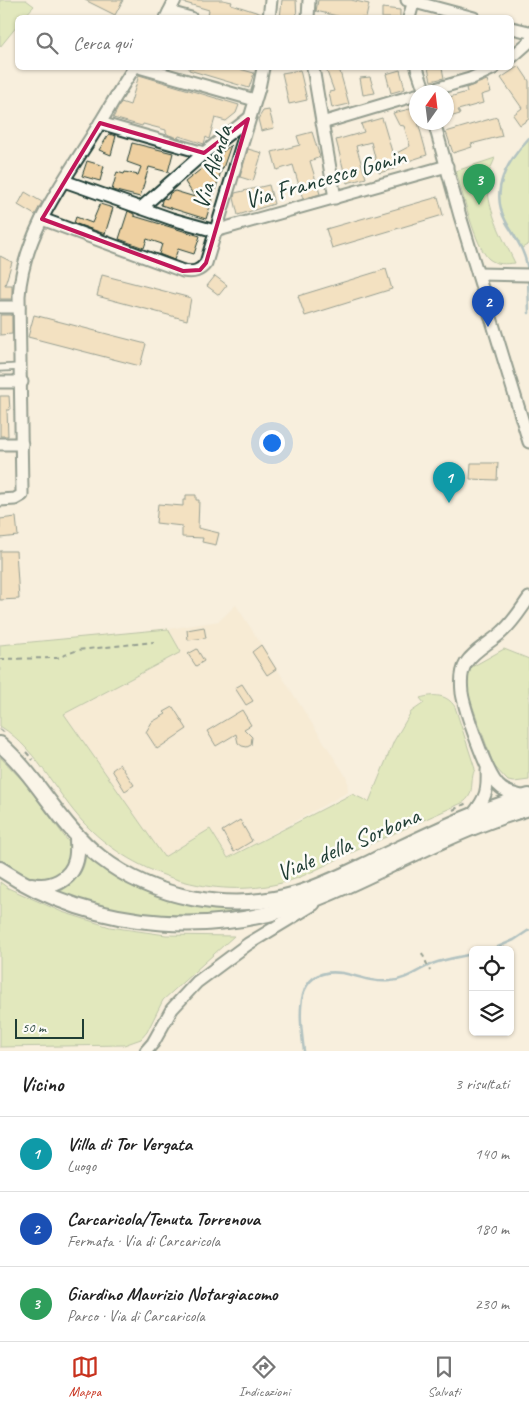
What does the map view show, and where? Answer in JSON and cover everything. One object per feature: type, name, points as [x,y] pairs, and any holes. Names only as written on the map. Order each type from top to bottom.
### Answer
[{"type":"street","points":[[167,15],[175,0]]},
{"type":"street","points":[[269,15],[270,0]]},
{"type":"street","points":[[308,15],[309,0]]},
{"type":"street","points":[[410,15],[411,0],[464,15]]},
{"type":"street","points":[[514,28],[529,32]]},
{"type":"street","points":[[514,55],[529,42]]},
{"type":"street","points":[[0,500],[17,499],[22,495],[20,307],[23,267],[30,244],[42,219],[133,70]]},
{"type":"street","points":[[149,70],[255,100]]},
{"type":"street","name":"Via Alenda","points":[[42,219],[183,271],[192,272],[200,270],[206,262],[262,70]]},
{"type":"street","points":[[313,70],[335,198]]},
{"type":"street","points":[[418,70],[423,85]]},
{"type":"street","points":[[449,85],[470,79],[490,70]]},
{"type":"street","points":[[322,123],[409,97]]},
{"type":"street","points":[[141,208],[204,153],[248,119]]},
{"type":"street","points":[[100,123],[204,153]]},
{"type":"street","points":[[436,130],[529,442]]},
{"type":"street","name":"Via Francesco Gonin","points":[[215,231],[447,166]]},
{"type":"street","points":[[64,182],[215,231]]},
{"type":"street","points":[[478,274],[529,275]]},
{"type":"street","points":[[0,308],[20,307]]},
{"type":"street","points":[[0,382],[22,382]]},
{"type":"street","points":[[0,444],[22,444]]},
{"type":"street","points":[[528,800],[503,789],[487,770],[462,696],[463,671],[466,663],[513,621],[529,598]]},
{"type":"street","name":"Viale della Sorbona","points":[[5,740],[21,764],[77,836],[100,857],[139,880],[163,891],[202,900],[248,902],[281,898],[312,888],[474,813],[528,800]]},
{"type":"street","points":[[474,813],[487,792],[487,770]]},
{"type":"street","name":"Viale della Sorbona","points":[[0,869],[57,899],[88,910],[120,918],[166,924],[214,923],[256,917],[296,907],[330,894],[528,800]]},
{"type":"street","points":[[22,882],[37,886],[48,886],[65,877],[75,863],[77,836]]},
{"type":"street","points":[[150,1049],[172,1009],[201,978],[248,944],[330,894]]},
{"type":"lane","points":[[0,368],[21,367]]},
{"type":"path","points":[[0,659],[57,658],[78,650],[154,642]]},
{"type":"path","points":[[0,729],[5,740]]},
{"type":"path","points":[[23,750],[33,761]]},
{"type":"path","points":[[445,814],[473,799]]},
{"type":"path","points":[[422,953],[430,971]]},
{"type":"highlighted area","points":[[248,119],[206,263],[200,270],[183,271],[42,219],[100,123],[204,153]]},
{"type":"shaded area","points":[[236,605],[347,778],[348,792],[228,858],[210,830],[164,858],[64,714],[181,652],[168,629],[219,621]]},
{"type":"green space","points":[[0,0],[26,0],[34,6],[26,15],[15,15],[15,28],[0,47]]},
{"type":"green space","points":[[529,138],[529,244],[522,248],[503,214],[499,193],[504,173]]},
{"type":"green space","points":[[495,158],[488,176],[489,199],[500,232],[515,263],[498,263],[489,259],[484,253],[474,231],[456,171]]},
{"type":"green space","points":[[168,629],[181,652],[64,714],[164,857],[210,829],[228,858],[352,794],[369,802],[394,741],[411,712],[424,703],[420,698],[425,697],[444,697],[455,707],[475,769],[469,796],[462,803],[303,876],[263,887],[210,887],[184,882],[135,862],[112,848],[80,819],[27,749],[0,726],[0,645]]},
{"type":"green space","points":[[504,649],[529,659],[529,780],[514,782],[508,781],[494,766],[466,688],[470,668]]},
{"type":"green space","points":[[0,757],[26,784],[70,844],[70,853],[65,868],[54,877],[38,879],[28,877],[0,863]]},
{"type":"green space","points":[[86,854],[129,883],[145,891],[177,902],[212,907],[285,903],[246,912],[206,917],[165,917],[108,908],[59,892],[78,877]]},
{"type":"green space","points":[[0,882],[8,888],[62,912],[110,927],[166,935],[234,936],[163,1000],[147,1032],[141,1039],[124,1045],[0,1047]]},
{"type":"building","points":[[85,0],[123,0],[115,15]]},
{"type":"building","points":[[182,0],[223,0],[262,15],[208,15],[209,10],[182,2]]},
{"type":"building","points":[[282,0],[296,0],[297,15],[280,15]]},
{"type":"building","points":[[318,0],[351,0],[369,4],[367,15],[333,15],[316,11]]},
{"type":"building","points":[[382,8],[400,10],[400,15],[382,15]]},
{"type":"building","points":[[519,66],[529,81],[529,119],[520,125],[513,115],[522,108],[501,78]]},
{"type":"building","points":[[189,70],[243,70],[254,73],[249,88]]},
{"type":"building","points":[[300,70],[307,100],[289,104],[282,73]]},
{"type":"building","points":[[326,70],[340,70],[349,104],[332,108],[329,92],[334,91]]},
{"type":"building","points":[[400,70],[405,89],[391,93],[386,74]]},
{"type":"building","points":[[428,70],[442,70],[444,78],[431,81]]},
{"type":"building","points":[[139,75],[239,105],[236,113],[226,121],[215,118],[209,139],[206,137],[204,144],[179,136],[178,138],[169,135],[166,133],[166,130],[113,118],[121,102],[130,105]]},
{"type":"building","points":[[370,77],[375,93],[363,95],[360,78]]},
{"type":"building","points":[[487,80],[491,92],[481,95],[483,103],[458,110],[460,114],[454,116],[454,96],[467,92],[466,88]]},
{"type":"building","points":[[409,109],[409,130],[420,130],[427,155],[396,165],[397,168],[379,173],[371,142],[356,146],[366,178],[347,183],[336,140],[364,132],[361,124],[382,118],[393,155],[410,146],[404,126],[399,125],[393,113]]},
{"type":"building","points":[[269,110],[274,128],[261,131],[258,119],[263,111]]},
{"type":"building","points":[[497,117],[502,136],[471,144],[472,147],[453,153],[446,132]]},
{"type":"building","points":[[312,132],[320,157],[310,161],[320,194],[303,199],[293,165],[277,170],[272,152],[300,145],[297,136]]},
{"type":"building","points":[[109,134],[116,136],[111,155],[99,150]]},
{"type":"building","points":[[132,143],[173,153],[168,172],[149,167],[140,197],[112,190],[117,172],[138,175],[141,167],[127,162]]},
{"type":"building","points":[[231,145],[206,219],[161,205],[164,198],[168,199],[170,193],[175,191],[195,197],[185,182]]},
{"type":"building","points":[[248,149],[262,153],[253,181],[240,177]]},
{"type":"building","points":[[87,161],[104,166],[100,181],[82,176]]},
{"type":"building","points":[[269,185],[274,204],[238,215],[234,198],[235,193]]},
{"type":"building","points":[[25,192],[42,202],[35,215],[18,205]]},
{"type":"building","points":[[438,197],[443,215],[332,248],[326,229]]},
{"type":"building","points":[[100,204],[113,208],[105,234],[74,223],[76,217],[92,223]]},
{"type":"building","points":[[128,211],[134,214],[134,216],[200,236],[194,254],[178,249],[174,260],[159,254],[162,244],[147,239],[144,248],[119,239]]},
{"type":"building","points":[[0,256],[12,262],[5,285],[12,285],[12,299],[0,299]]},
{"type":"building","points":[[386,269],[392,289],[305,316],[298,296]]},
{"type":"building","points":[[102,275],[191,298],[187,320],[97,296]]},
{"type":"building","points":[[215,276],[227,285],[219,295],[207,286]]},
{"type":"building","points":[[0,315],[12,315],[12,334],[0,335]]},
{"type":"building","points":[[34,315],[146,344],[140,366],[28,337]]},
{"type":"building","points":[[0,396],[9,396],[10,410],[7,410],[8,436],[0,436]]},
{"type":"building","points":[[471,463],[498,463],[497,480],[470,479]]},
{"type":"building","points":[[186,495],[196,495],[196,500],[199,500],[198,528],[219,533],[216,545],[202,542],[203,538],[182,537],[182,526],[156,523],[158,504],[183,506],[183,500],[186,500]]},
{"type":"building","points":[[16,517],[18,536],[0,538],[0,519]]},
{"type":"building","points":[[0,551],[16,551],[19,599],[0,600]]},
{"type":"building","points":[[204,627],[206,638],[188,640],[187,630]]},
{"type":"building","points":[[261,645],[276,669],[267,675],[252,652]]},
{"type":"building","points":[[197,649],[204,661],[196,666],[188,654]]},
{"type":"building","points":[[242,684],[253,701],[246,705],[235,688]]},
{"type":"building","points":[[173,707],[187,729],[157,749],[146,732],[152,722],[166,714],[164,712]]},
{"type":"building","points":[[242,710],[251,725],[244,729],[252,737],[251,745],[247,747],[242,746],[238,743],[236,734],[216,746],[207,731]]},
{"type":"building","points":[[120,764],[134,785],[125,791],[112,770]]},
{"type":"building","points":[[240,820],[252,841],[234,852],[222,831]]},
{"type":"waterway","points":[[528,272],[523,252],[506,222],[499,199],[503,177],[514,157],[529,138]]},
{"type":"waterway","points":[[528,277],[529,313]]},
{"type":"waterway","points":[[500,946],[529,930]]},
{"type":"waterway","points":[[304,1051],[301,1024],[302,997],[307,986],[314,978],[326,973],[342,973],[378,981],[396,980],[407,977],[437,962],[469,955]]},
{"type":"place","name":"Giardino Maurizio Notargiacomo","points":[[479,205]]},
{"type":"place","name":"Carcaricola/Tenuta Torrenova","points":[[488,327]]},
{"type":"place","name":"Villa di Tor Vergata","points":[[449,503]]}]
